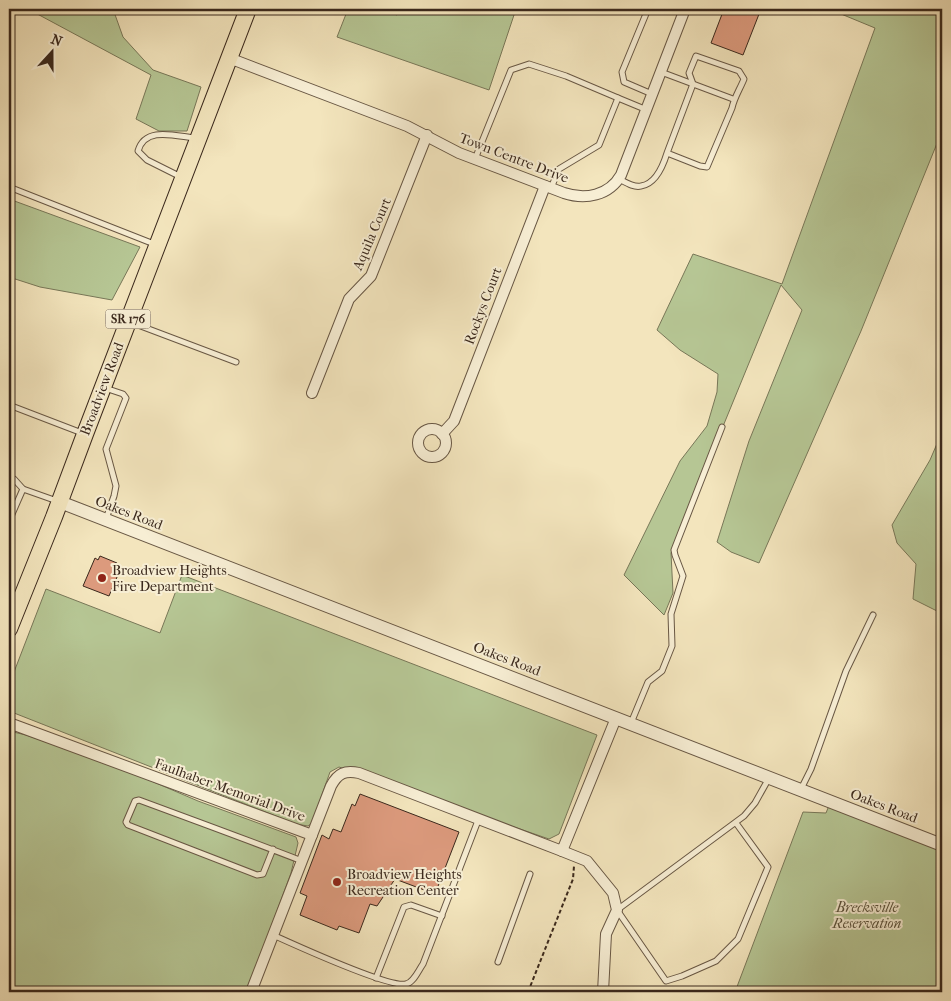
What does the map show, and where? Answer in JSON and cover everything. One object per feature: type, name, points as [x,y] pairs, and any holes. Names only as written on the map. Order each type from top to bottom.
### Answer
[{"type":"main road","name":"Broadview Road","points":[[9,629],[60,502],[102,386],[248,9]]},
{"type":"street","points":[[619,179],[685,11]]},
{"type":"street","name":"Town Centre Drive","points":[[229,58],[426,135],[450,149],[475,159],[572,195],[590,197],[608,189],[619,179]]},
{"type":"street","name":"Aquila Court","points":[[312,393],[349,299],[371,276],[426,135]]},
{"type":"street","name":"Rockys Court","points":[[442,434],[454,421],[548,187]]},
{"type":"street","name":"Oakes Road","points":[[60,502],[942,845]]},
{"type":"street","points":[[562,851],[616,718]]},
{"type":"street","name":"Faulhaber Memorial Drive","points":[[9,723],[312,835],[251,992]]},
{"type":"street","points":[[312,835],[331,786],[338,775],[343,772],[359,773],[479,818],[587,862],[613,893],[617,910],[606,934],[604,992]]},
{"type":"lane","points":[[648,9],[622,72],[624,82],[653,95]]},
{"type":"lane","points":[[671,9],[685,11]]},
{"type":"lane","points":[[619,179],[632,185],[642,186],[655,178],[664,164],[667,154],[693,84],[689,73],[696,56],[739,72],[744,79],[707,167],[667,154]]},
{"type":"lane","points":[[475,159],[511,70],[529,64],[566,76],[647,110]]},
{"type":"lane","points":[[661,72],[734,99]]},
{"type":"lane","points":[[548,187],[559,169],[599,145],[618,98]]},
{"type":"lane","points":[[183,178],[147,160],[138,151],[141,142],[149,136],[167,135],[198,138]]},
{"type":"lane","points":[[9,187],[157,245]]},
{"type":"lane","points":[[128,321],[236,362]]},
{"type":"lane","points":[[102,386],[123,394],[126,398],[106,449],[116,486],[106,520]]},
{"type":"lane","points":[[9,405],[84,434]]},
{"type":"lane","points":[[631,723],[648,682],[662,670],[672,646],[671,614],[683,576],[674,555],[674,550],[722,427]]},
{"type":"lane","points":[[9,477],[14,479],[23,489],[60,502]]},
{"type":"lane","points":[[9,521],[23,489]]},
{"type":"lane","points":[[801,790],[811,769],[846,671],[873,615]]},
{"type":"lane","points":[[736,823],[768,867],[738,939],[716,961],[666,981],[617,910],[744,816],[755,803],[769,777]]},
{"type":"lane","points":[[273,850],[263,874],[258,875],[128,825],[126,822],[134,801],[139,800],[273,850],[302,861]]},
{"type":"lane","points":[[272,935],[376,978],[404,985],[411,982],[423,964],[479,818]]},
{"type":"lane","points":[[498,962],[530,874]]},
{"type":"lane","points":[[376,978],[404,907],[411,905],[442,916]]},
{"type":"path","points":[[528,992],[573,879],[574,865]]},
{"type":"green space","points":[[28,9],[113,9],[123,37],[153,70],[201,87],[187,131],[159,131],[136,119],[151,75]]},
{"type":"green space","points":[[348,9],[378,9],[397,15],[399,9],[516,9],[489,90],[337,37]]},
{"type":"green space","points":[[829,9],[942,9],[942,131],[861,331],[759,563],[731,552],[717,542],[749,441],[802,310],[781,285],[671,553],[673,593],[664,615],[624,575],[680,461],[707,426],[717,392],[718,374],[680,350],[657,330],[693,254],[782,284],[875,28]]},
{"type":"green space","points":[[9,199],[140,247],[112,300],[40,287],[9,277]]},
{"type":"green space","points":[[942,432],[942,655],[938,654],[941,613],[913,599],[916,564],[897,543],[892,525],[930,460]]},
{"type":"green space","points":[[182,575],[597,735],[559,834],[549,839],[339,767],[330,772],[312,823],[308,826],[296,824],[9,711],[9,685],[46,589],[160,633]]},
{"type":"green space","points":[[9,731],[26,735],[121,768],[198,801],[296,837],[298,843],[291,873],[247,992],[9,992]]},
{"type":"green space","name":"Brecksville Reservation","points":[[830,803],[942,847],[942,992],[735,992],[803,812],[826,813]]},
{"type":"building","points":[[724,9],[761,9],[743,55],[711,43]]},
{"type":"building","name":"Broadview Heights Fire Department","points":[[100,556],[117,563],[115,568],[120,570],[109,596],[83,586],[95,558],[98,560]]},
{"type":"building","points":[[360,794],[459,832],[435,894],[395,879],[377,906],[370,904],[359,933],[339,926],[337,930],[300,915],[307,896],[300,893],[322,835],[329,839],[333,829],[341,832],[352,804],[355,806]]},
{"type":"place","name":"Broadview Heights Fire Department","points":[[102,578]]},
{"type":"place","name":"Broadview Heights Recreation Center","points":[[337,882]]}]
